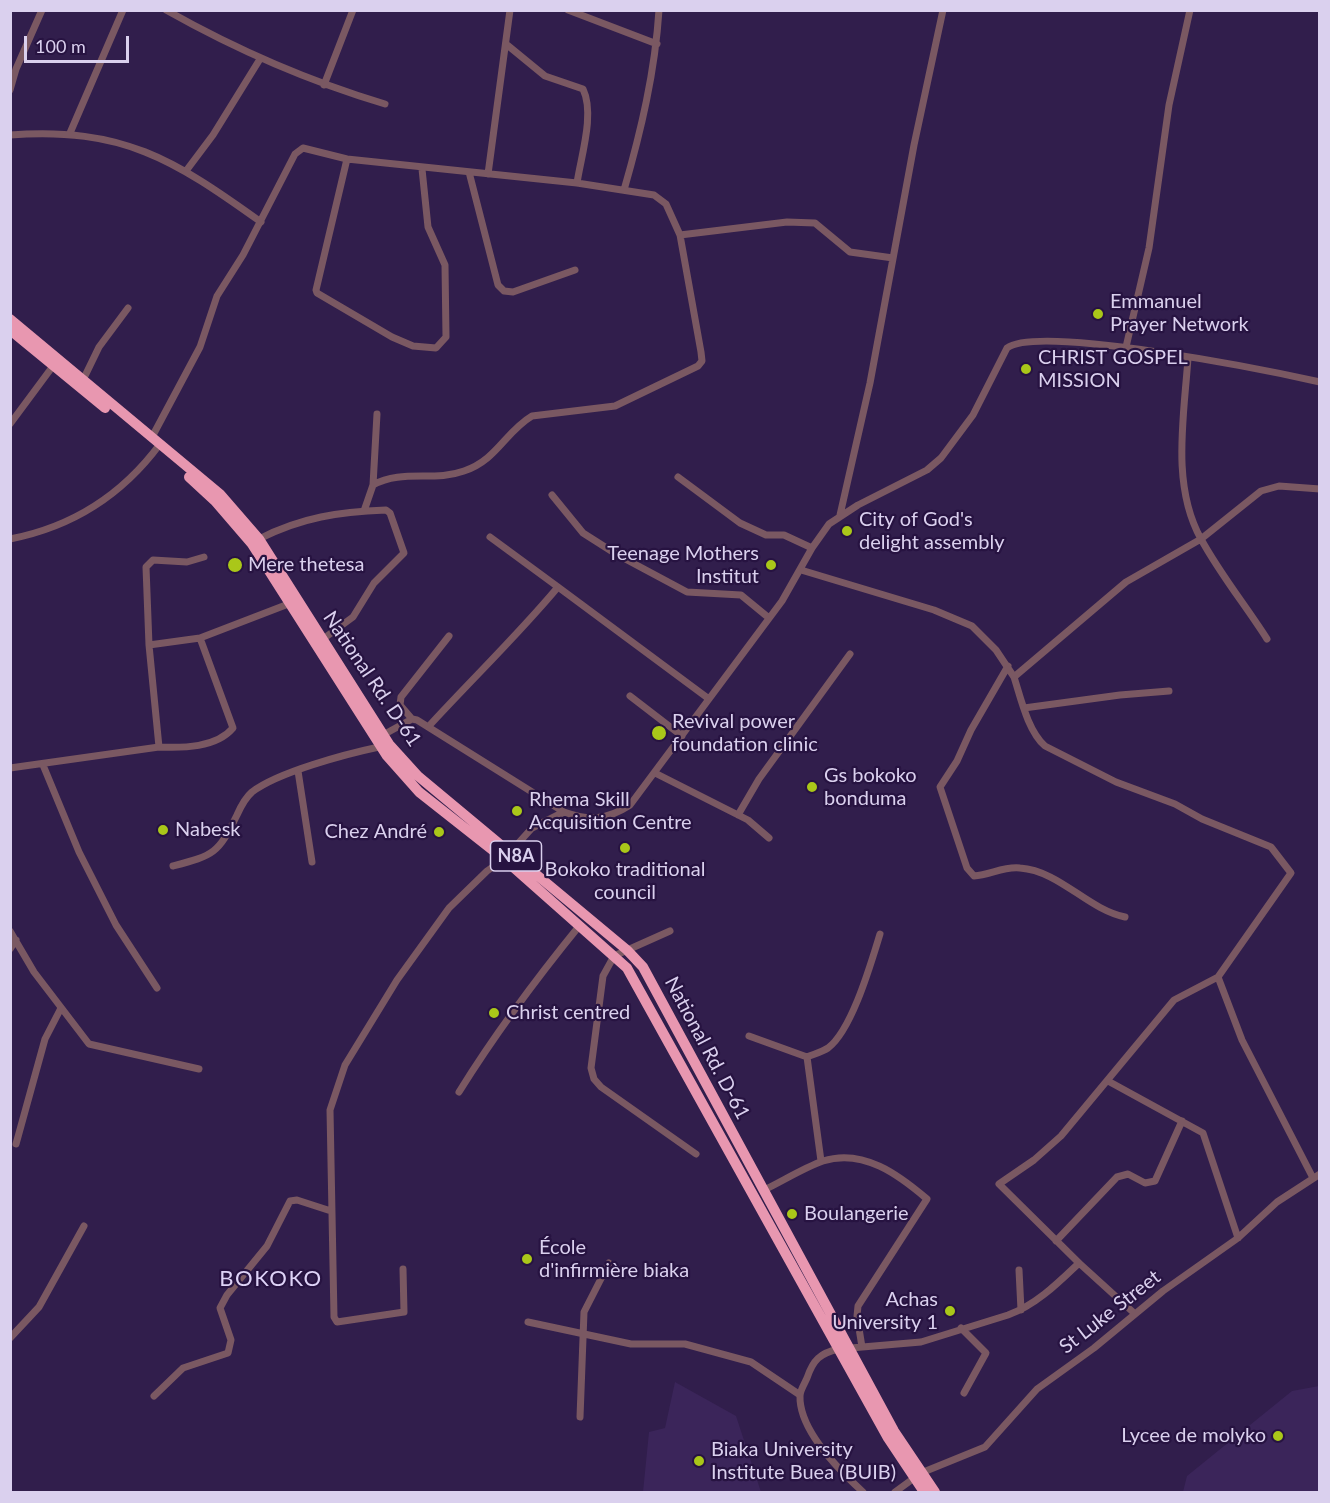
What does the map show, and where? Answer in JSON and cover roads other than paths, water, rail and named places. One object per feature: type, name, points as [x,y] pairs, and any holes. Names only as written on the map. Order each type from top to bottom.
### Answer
[{"type":"highway","name":"National Rd. D-61","points":[[10,319],[156,444],[234,522],[291,603],[379,747],[420,792],[508,855],[635,978],[917,1475]]},
{"type":"highway","name":"National Rd. D-61","points":[[10,330],[53,366],[220,494],[259,539],[383,735],[439,796],[508,855],[627,950],[644,967],[764,1190],[844,1349]]},
{"type":"highway","name":"N8A","points":[[917,1475],[924,1492]]},
{"type":"highway","name":"N8A","points":[[917,1475],[935,1492]]},
{"type":"street","points":[[10,90],[16,69],[42,10]]},
{"type":"street","points":[[70,133],[123,10]]},
{"type":"street","points":[[166,10],[261,59],[324,85],[385,104]]},
{"type":"street","points":[[324,85],[353,10]]},
{"type":"street","points":[[488,174],[510,10]]},
{"type":"street","points":[[568,10],[657,44]]},
{"type":"street","points":[[624,190],[640,135],[657,44],[659,10]]},
{"type":"street","points":[[840,515],[870,383],[943,10]]},
{"type":"street","points":[[1126,347],[1149,248],[1169,105],[1190,10]]},
{"type":"street","points":[[506,44],[546,76],[573,84],[582,89],[586,95],[586,125],[577,183]]},
{"type":"street","points":[[186,171],[213,135],[261,59]]},
{"type":"street","points":[[10,135],[70,133],[125,143],[186,171],[261,222]]},
{"type":"street","points":[[10,539],[51,527],[89,509],[130,480],[156,444],[200,347],[217,296],[261,222],[298,150],[303,148],[347,159],[422,169],[577,183],[654,195],[666,204],[680,235],[701,352],[702,361],[698,366],[646,389],[615,406],[532,416],[523,421],[496,453],[481,465],[461,472],[401,475],[373,485]]},
{"type":"street","points":[[347,159],[331,219],[317,293],[392,337],[413,346],[436,348],[446,337],[445,265],[428,227],[422,169]]},
{"type":"street","points":[[469,172],[498,285],[504,291],[513,292],[575,270]]},
{"type":"street","points":[[680,235],[787,222],[815,223],[850,252],[893,258]]},
{"type":"street","points":[[83,380],[99,347],[128,308]]},
{"type":"street","points":[[449,636],[400,697],[400,705],[412,719],[429,726],[455,746],[533,790],[564,812],[593,819],[618,813],[630,805],[655,773],[769,618],[829,524],[840,515],[903,485],[941,458],[973,415],[1007,348],[1014,343],[1024,341],[1126,347],[1264,370],[1320,382]]},
{"type":"street","points":[[1188,358],[1182,470],[1184,490],[1201,539],[1268,639]]},
{"type":"street","points":[[10,424],[53,366]]},
{"type":"street","points":[[364,511],[373,485],[377,414]]},
{"type":"street","points":[[678,477],[740,523],[766,535],[784,535],[812,548]]},
{"type":"street","points":[[1014,677],[1126,582],[1201,539],[1261,491],[1280,486],[1320,489]]},
{"type":"street","points":[[552,495],[583,533],[616,554],[687,592],[741,595],[769,618]]},
{"type":"street","points":[[259,539],[293,522],[364,511],[386,510],[390,513],[404,553],[374,583],[353,617],[323,639]]},
{"type":"street","points":[[490,537],[709,699]]},
{"type":"street","points":[[159,747],[149,645],[146,567],[153,560],[187,562],[204,558]]},
{"type":"street","points":[[801,570],[934,610],[972,626],[1008,666],[1024,708],[1040,742],[1045,746],[1116,782],[1175,804],[1202,819],[1276,850],[1291,873],[1218,977],[1174,999],[1061,1136],[1034,1160],[999,1184],[1079,1263],[1134,1313]]},
{"type":"street","points":[[429,726],[507,648],[558,587]]},
{"type":"street","points":[[149,645],[200,638],[291,603]]},
{"type":"street","points":[[10,768],[159,747],[185,748],[226,736],[233,728],[200,638]]},
{"type":"street","points":[[738,815],[759,778],[850,654]]},
{"type":"street","points":[[1008,666],[971,730],[957,761],[940,787],[967,868],[974,876],[1008,868],[1039,872],[1098,909],[1125,917]]},
{"type":"street","points":[[1024,708],[1120,694],[1169,691]]},
{"type":"street","points":[[630,696],[682,736]]},
{"type":"street","points":[[383,735],[412,719]]},
{"type":"street","points":[[173,866],[213,853],[229,831],[244,800],[254,791],[298,771],[379,747]]},
{"type":"street","points":[[43,765],[79,852],[116,925],[157,988]]},
{"type":"street","points":[[298,771],[312,862]]},
{"type":"street","points":[[655,773],[738,815],[769,838]]},
{"type":"street","points":[[403,1269],[404,1312],[337,1322],[334,1317],[330,1110],[345,1065],[424,939],[469,888],[508,855],[532,828],[564,812]]},
{"type":"street","points":[[459,1092],[530,988],[580,926]]},
{"type":"street","points":[[10,931],[34,972],[89,1044],[200,1069]]},
{"type":"street","points":[[670,931],[614,956],[603,976],[591,1068],[594,1079],[624,1105],[696,1154]]},
{"type":"street","points":[[749,1036],[807,1057],[829,1047],[843,1029],[857,1002],[880,934]]},
{"type":"street","points":[[10,949],[16,940]]},
{"type":"street","points":[[1218,977],[1242,1041],[1316,1176]]},
{"type":"street","points":[[16,1144],[45,1039],[60,1008]]},
{"type":"street","points":[[807,1057],[821,1161]]},
{"type":"street","points":[[1108,1081],[1199,1129],[1207,1140],[1238,1238]]},
{"type":"street","points":[[1056,1241],[1117,1177],[1128,1174],[1145,1183],[1155,1181],[1182,1121]]},
{"type":"street","points":[[764,1190],[821,1161],[855,1160],[874,1163],[892,1171],[927,1199],[858,1306],[857,1316],[862,1347]]},
{"type":"street","name":"St Luke Street","points":[[895,1492],[917,1475],[985,1447],[1037,1389],[1094,1348],[1134,1313],[1238,1238],[1277,1202],[1316,1176]]},
{"type":"street","points":[[154,1396],[183,1368],[228,1353],[231,1340],[220,1308],[232,1288],[267,1246],[290,1201],[297,1200],[331,1211]]},
{"type":"street","points":[[10,1338],[39,1307],[84,1226]]},
{"type":"street","points":[[580,1417],[584,1312],[609,1263]]},
{"type":"street","points":[[800,1395],[815,1359],[825,1352],[862,1347],[905,1346],[1021,1311],[1052,1288],[1079,1263]]},
{"type":"street","points":[[1019,1270],[1021,1311]]},
{"type":"street","points":[[528,1322],[631,1344],[685,1344],[751,1362],[800,1395],[817,1442],[833,1463],[863,1492]]},
{"type":"street","points":[[962,1328],[986,1353],[964,1393]]},
{"type":"place","name":"Emmanuel Prayer Network","points":[[1098,314]]},
{"type":"place","name":"CHRIST GOSPEL MISSION","points":[[1026,369]]},
{"type":"place","name":"City of God's delight assembly","points":[[847,531]]},
{"type":"place","name":"Mere thetesa","points":[[235,565]]},
{"type":"place","name":"Teenage Mothers Institut","points":[[771,565]]},
{"type":"place","name":"Revival power foundation clinic","points":[[659,733]]},
{"type":"place","name":"Gs bokoko bonduma","points":[[812,787]]},
{"type":"place","name":"Rhema Skill Acquisition Centre","points":[[517,811]]},
{"type":"place","name":"Nabesk","points":[[163,830]]},
{"type":"place","name":"Chez André","points":[[439,832]]},
{"type":"place","name":"Bokoko traditional council","points":[[625,848]]},
{"type":"place","name":"Christ centred","points":[[494,1013]]},
{"type":"place","name":"Boulangerie","points":[[792,1214]]},
{"type":"place","name":"École d'infirmière biaka","points":[[527,1259]]},
{"type":"place","name":"Achas University 1","points":[[950,1311]]},
{"type":"place","name":"Lycee de molyko","points":[[1278,1436]]},
{"type":"place","name":"Biaka University Institute Buea (BUIB)","points":[[699,1461]]},
{"type":"district","name":"BOKOKO","points":[[271,1279]]}]
